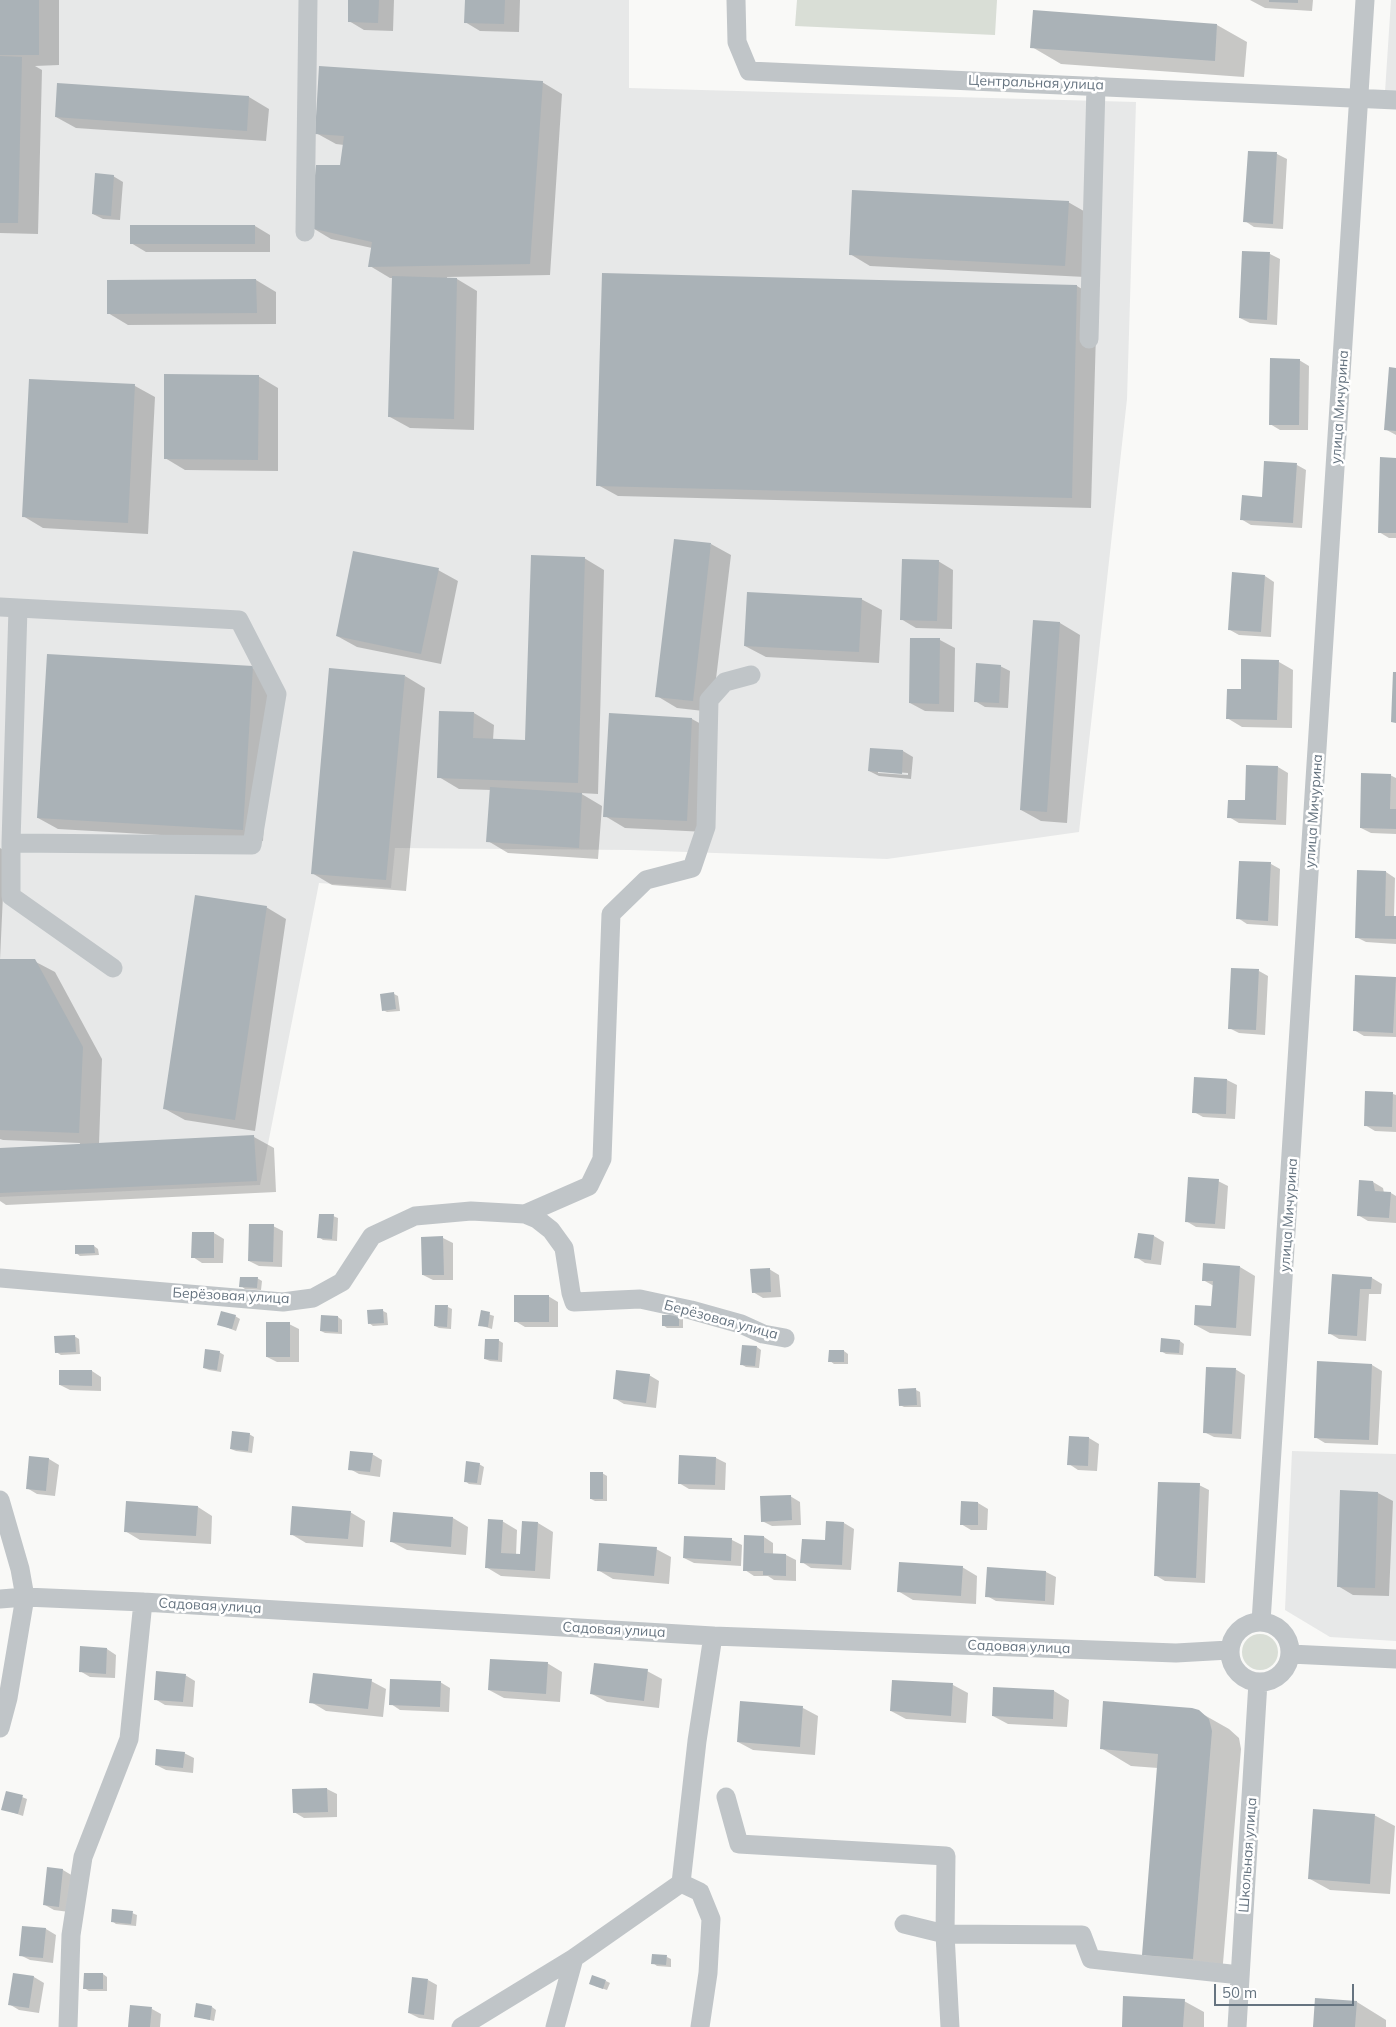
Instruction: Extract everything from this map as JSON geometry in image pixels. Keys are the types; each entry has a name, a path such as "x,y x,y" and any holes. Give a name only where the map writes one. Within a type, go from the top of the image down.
{"street":[{"path":"305,232 308,0"},
{"name":"Центральная улица","path":"736,0 737,42 750,71 1396,100"},
{"name":"улица Мичурина","path":"1261,1622 1365,0"},
{"path":"1089,339 1096,86"},
{"path":"11,843 252,845 276,694 239,620 9,608 11,896 113,968"},
{"path":"524,1214 589,1186 602,1159 611,914 646,880 692,868 706,827 709,700 725,682 751,675"},
{"name":"Берёзовая улица","path":"0,1278 283,1302 312,1298 342,1282 372,1236 415,1216 471,1211 524,1214 551,1230 564,1248 574,1302 640,1299 691,1310 741,1324 763,1334 785,1338"},
{"path":"0,1500 20,1570 25,1597 8,1698 0,1728"},
{"name":"Садовая улица","path":"0,1599 25,1597 143,1602 713,1636 1176,1653 1229,1650"},
{"path":"68,2027 71,1934 83,1857 129,1739 143,1602"},
{"path":"1261,1622 1273,1625 1282,1632 1288,1642 1290,1654 1287,1665 1280,1674 1270,1680 1258,1682 1247,1679 1237,1672 1231,1662 1229,1650 1232,1639 1240,1630 1250,1624 1261,1622"},
{"path":"461,2027 574,1958 681,1882 697,1741 713,1636"},
{"path":"1290,1654 1396,1659"},
{"name":"Школьная улица","path":"1237,2027 1258,1682"},
{"path":"726,1796 739,1844 946,1856 946,1934 950,2027"},
{"path":"681,1882 700,1892 711,1919 706,2026"},
{"path":"904,1924 946,1934 1082,1935 1091,1959 1240,1975"},
{"path":"555,2027 574,1958"}],"shaded area":[{"path":"0,0 629,0 629,88 1136,102 1127,399 1079,832 887,859 630,850 395,848 391,888 319,883 260,1185 0,1197"},
{"path":"797,0 997,0 995,35 795,26"},
{"path":"1391,0 1396,0 1396,92 1385,92"},
{"path":"1292,1451 1396,1454 1396,1641 1330,1637 1285,1610"},
{"path":"1260,1634 1267,1635 1273,1639 1277,1645 1277,1659 1273,1665 1267,1669 1260,1670 1253,1669 1247,1665 1243,1659 1242,1652 1243,1645 1247,1639 1253,1635"}],"building":[{"path":"0,0 39,0 39,55 0,55"},
{"path":"348,0 379,0 378,23 348,22"},
{"path":"465,0 505,0 504,24 464,23"},
{"path":"1269,0 1298,0 1298,3 1269,2"},
{"path":"1033,10 1217,24 1215,61 1030,48"},
{"path":"0,56 22,57 18,223 0,223"},
{"path":"319,66 543,81 530,264 368,267 372,242 310,228 316,165 340,165 344,136 315,134"},
{"path":"57,83 249,96 247,131 55,117"},
{"path":"1248,151 1277,152 1273,224 1243,222"},
{"path":"95,173 114,175 111,216 92,214"},
{"path":"852,190 1069,201 1065,266 849,255"},
{"path":"130,225 255,225 255,244 130,244"},
{"path":"1242,251 1270,252 1267,320 1239,318"},
{"path":"602,273 1077,285 1072,498 596,486"},
{"path":"392,276 457,278 454,419 388,417"},
{"path":"256,279 257,313 107,314 107,280"},
{"path":"1270,358 1300,359 1299,425 1269,425"},
{"path":"1389,367 1396,368 1396,431 1384,430"},
{"path":"164,374 259,375 258,460 164,459"},
{"path":"29,379 135,384 128,523 22,517"},
{"path":"1380,457 1396,458 1396,533 1378,533"},
{"path":"1264,461 1297,463 1293,523 1240,520 1242,495 1262,497"},
{"path":"674,539 711,543 693,701 655,697"},
{"path":"353,551 439,568 421,654 336,636"},
{"path":"531,555 585,557 578,783 437,778 439,711 474,712 473,738 525,740"},
{"path":"902,559 939,560 937,621 900,620"},
{"path":"1232,572 1265,575 1261,632 1228,630"},
{"path":"747,592 862,598 859,652 744,646"},
{"path":"1033,620 1060,622 1047,812 1020,810"},
{"path":"910,638 940,638 939,704 909,703"},
{"path":"47,654 253,666 243,830 37,818"},
{"path":"1241,659 1279,660 1277,720 1226,719 1227,689 1241,689"},
{"path":"976,663 1001,665 999,703 974,702"},
{"path":"329,668 405,675 386,880 311,874"},
{"path":"1393,672 1396,672 1396,723 1391,722"},
{"path":"609,713 692,718 687,821 603,817"},
{"path":"870,748 903,750 902,774 868,771"},
{"path":"1246,765 1278,766 1276,820 1227,818 1228,800 1245,800"},
{"path":"1361,773 1391,774 1390,809 1396,809 1396,829 1360,828"},
{"path":"490,787 582,793 579,848 486,842"},
{"path":"1239,861 1271,862 1268,921 1236,919"},
{"path":"1357,870 1386,871 1385,916 1396,916 1396,939 1355,938"},
{"path":"195,895 267,906 235,1120 163,1109"},
{"path":"0,959 35,959 83,1047 79,1133 0,1130"},
{"path":"1231,968 1259,969 1256,1030 1228,1029"},
{"path":"1355,975 1396,977 1393,1033 1353,1031"},
{"path":"394,992 396,1009 382,1011 380,994"},
{"path":"1194,1077 1227,1079 1226,1114 1192,1113"},
{"path":"1365,1091 1393,1092 1392,1127 1364,1126"},
{"path":"254,1135 257,1181 0,1193 0,1148"},
{"path":"1188,1177 1219,1179 1215,1224 1185,1222"},
{"path":"1359,1180 1373,1181 1375,1191 1391,1192 1389,1218 1357,1216"},
{"path":"319,1214 334,1214 332,1239 317,1238"},
{"path":"249,1224 274,1224 273,1262 248,1261"},
{"path":"192,1232 214,1232 214,1258 191,1258"},
{"path":"1138,1233 1154,1235 1151,1260 1134,1258"},
{"path":"443,1236 444,1275 422,1275 421,1237"},
{"path":"75,1245 94,1245 95,1253 75,1254"},
{"path":"1203,1263 1240,1266 1236,1328 1194,1325 1195,1305 1211,1306 1213,1281 1202,1281"},
{"path":"770,1268 771,1292 752,1293 750,1269"},
{"path":"1332,1274 1372,1277 1371,1289 1360,1289 1357,1336 1328,1334"},
{"path":"240,1277 258,1277 257,1288 239,1287"},
{"path":"514,1295 549,1295 549,1322 514,1322"},
{"path":"435,1305 448,1305 447,1327 434,1326"},
{"path":"383,1309 384,1323 368,1324 367,1310"},
{"path":"481,1310 490,1312 488,1327 478,1326"},
{"path":"221,1311 236,1315 232,1329 217,1325"},
{"path":"321,1315 338,1316 338,1332 320,1331"},
{"path":"662,1315 679,1315 679,1326 662,1326"},
{"path":"266,1322 290,1322 290,1357 266,1357"},
{"path":"75,1335 76,1352 55,1353 54,1336"},
{"path":"1161,1338 1180,1340 1179,1353 1160,1352"},
{"path":"485,1339 499,1339 498,1360 484,1359"},
{"path":"742,1345 757,1346 755,1366 740,1365"},
{"path":"205,1349 220,1351 217,1370 203,1368"},
{"path":"829,1350 844,1350 844,1362 828,1362"},
{"path":"1317,1361 1372,1364 1369,1440 1314,1438"},
{"path":"1206,1367 1236,1368 1232,1434 1203,1433"},
{"path":"59,1370 92,1370 92,1386 59,1385"},
{"path":"616,1370 650,1374 646,1403 613,1399"},
{"path":"916,1388 917,1405 899,1406 898,1389"},
{"path":"232,1431 250,1433 248,1451 230,1449"},
{"path":"1069,1436 1089,1437 1088,1466 1067,1465"},
{"path":"350,1451 373,1453 370,1472 348,1470"},
{"path":"679,1455 716,1457 715,1485 678,1484"},
{"path":"29,1456 49,1458 46,1491 26,1489"},
{"path":"466,1461 480,1463 477,1483 464,1482"},
{"path":"590,1472 603,1472 603,1499 590,1499"},
{"path":"1158,1482 1200,1483 1196,1578 1154,1576"},
{"path":"1340,1490 1378,1492 1375,1588 1337,1587"},
{"path":"791,1495 792,1520 761,1522 760,1496"},
{"path":"126,1501 198,1506 196,1536 124,1532"},
{"path":"961,1501 978,1502 978,1525 960,1525"},
{"path":"292,1506 351,1511 348,1539 290,1535"},
{"path":"393,1512 453,1517 451,1547 390,1542"},
{"path":"488,1519 503,1520 501,1553 520,1554 522,1521 538,1522 535,1571 485,1568"},
{"path":"826,1521 844,1522 842,1565 800,1563 802,1539 825,1540"},
{"path":"744,1535 764,1536 764,1553 786,1554 786,1576 763,1575 763,1571 743,1571"},
{"path":"684,1536 732,1538 731,1561 683,1558"},
{"path":"599,1543 657,1547 654,1576 597,1571"},
{"path":"899,1562 963,1566 961,1596 897,1592"},
{"path":"987,1567 1046,1571 1045,1601 985,1597"},
{"path":"80,1646 107,1648 106,1674 79,1672"},
{"path":"490,1659 548,1662 546,1694 488,1690"},
{"path":"594,1663 648,1669 644,1701 590,1694"},
{"path":"156,1671 186,1674 183,1702 154,1700"},
{"path":"313,1673 372,1679 368,1709 309,1703"},
{"path":"390,1679 441,1681 440,1707 389,1705"},
{"path":"892,1680 953,1683 951,1716 890,1711"},
{"path":"993,1687 1054,1690 1053,1719 992,1716"},
{"path":"740,1701 803,1706 800,1747 737,1742"},
{"path":"1103,1701 1192,1708 1199,1710 1209,1719 1212,1731 1193,1959 1142,1955 1158,1754 1100,1749"},
{"path":"156,1749 185,1752 183,1768 155,1765"},
{"path":"327,1788 328,1812 293,1813 292,1789"},
{"path":"6,1791 23,1795 18,1814 1,1810"},
{"path":"1313,1809 1375,1814 1370,1884 1308,1879"},
{"path":"47,1867 63,1869 59,1907 43,1905"},
{"path":"112,1909 133,1911 131,1924 111,1922"},
{"path":"22,1926 46,1928 43,1958 19,1956"},
{"path":"652,1954 667,1955 666,1965 651,1964"},
{"path":"13,1973 34,1976 29,2008 8,2005"},
{"path":"84,1973 103,1973 103,1989 83,1989"},
{"path":"592,1975 606,1980 603,1989 589,1984"},
{"path":"412,1977 428,1979 424,2015 408,2013"},
{"path":"1123,1996 1185,1999 1183,2027 1122,2027"},
{"path":"1315,1998 1357,2001 1355,2027 1313,2027"},
{"path":"196,2003 212,2006 210,2020 194,2017"},
{"path":"130,2005 152,2007 150,2027 128,2027"}]}
